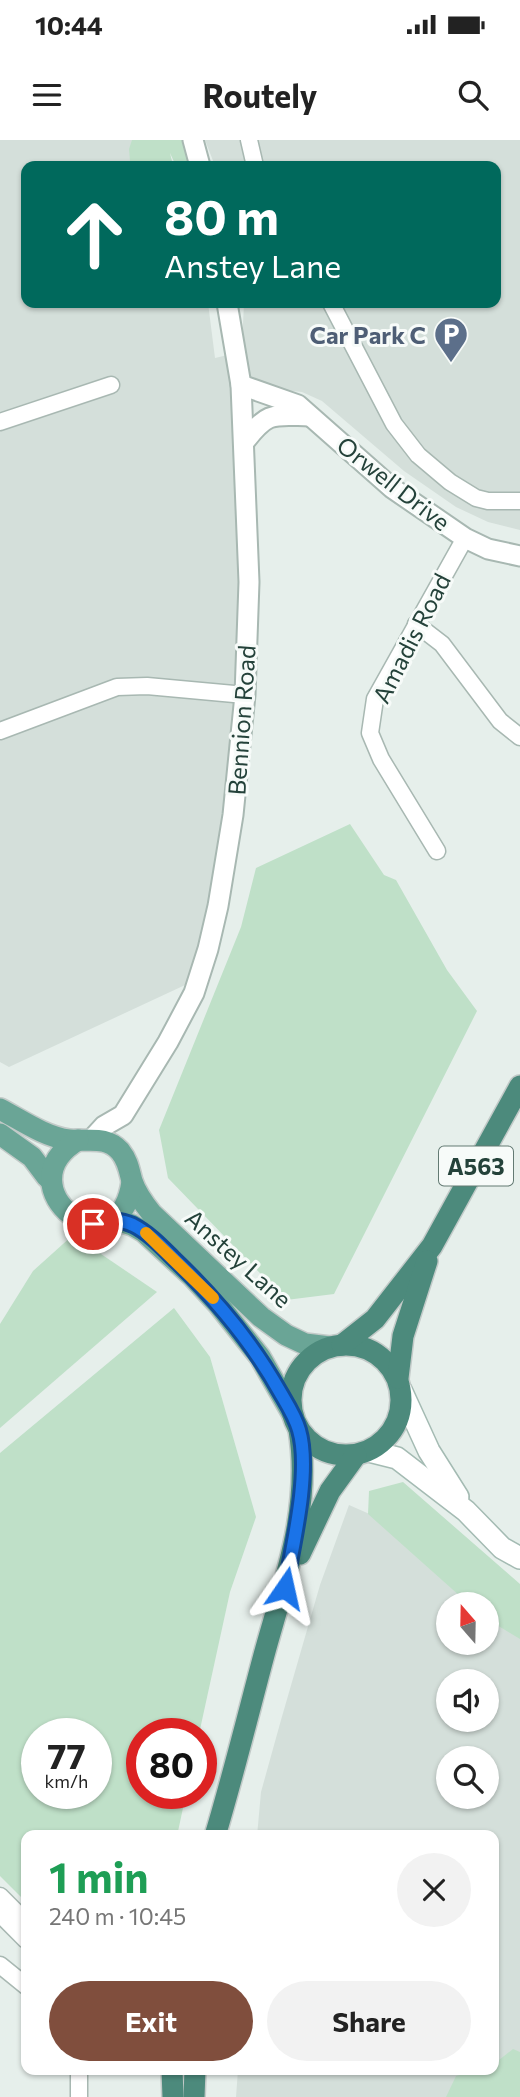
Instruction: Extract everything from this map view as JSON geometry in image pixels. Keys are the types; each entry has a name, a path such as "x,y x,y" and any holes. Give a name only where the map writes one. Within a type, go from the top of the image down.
{"highway":[{"name":"A563","path":"336,1346 375,1319 432,1246 520,1086"},
{"name":"A563","path":"400,1384 403,1336 432,1246"},
{"path":"218,1830 266,1648 285,1588 297,1522 304,1457 296,1422 291,1395 296,1375 312,1357 336,1346 368,1348 384,1359 400,1384 402,1408 394,1429 383,1442 363,1453 345,1456 326,1452 309,1442 296,1422"},
{"path":"285,1588 330,1491 363,1453"},
{"path":"172,2075 173,2097"},
{"path":"194,2097 195,2075"}],"main road":[{"path":"0,1109 44,1132 67,1140 107,1142 120,1150"},
{"path":"0,1134 32,1157 47,1177"},
{"path":"47,1177 52,1161 63,1148 85,1139"},
{"name":"Anstey Lane","path":"120,1150 129,1165 132,1182 152,1214 261,1317 286,1335 305,1344 336,1346"},
{"name":"Anstey Lane","path":"47,1177 50,1197 66,1217 83,1223 102,1222 110,1218 132,1225 144,1232 210,1295 260,1357 296,1422"},
{"path":"110,1218 126,1203 132,1182"},
{"path":"400,1384 429,1451 466,1511"},
{"path":"363,1453 397,1458 466,1511 502,1548 520,1558"}],"street":[{"path":"193,140 199,161"},
{"path":"249,140 254,161"},
{"name":"Bennion Road","path":"120,1150 123,1115 168,1042 194,993 208,948 233,814 245,695 249,582 241,385 228,308"},
{"path":"334,308 394,424 418,455 450,482 476,498 488,501 520,501"},
{"path":"0,422 111,385"},
{"name":"Orwell Drive","path":"241,385 298,405 392,488 465,538 488,549 520,556"},
{"path":"245,441 261,420 281,415 313,416"},
{"name":"Amadis Road","path":"437,851 381,759 370,733 375,699 465,538"},
{"path":"416,625 442,644 500,720 520,737"},
{"path":"0,730 117,687 147,686 245,695"},
{"name":"Bennion Road","path":"85,1139 123,1115"},
{"path":"0,1896 21,1917"},
{"path":"0,1914 21,1935"},
{"path":"0,1965 21,1982"},
{"path":"79,2075 79,2097"}],"shaded area":[{"path":"0,140 164,140 172,161 21,161 21,308 209,308 215,358 236,353 245,695 198,979 9,1067 0,1062"},
{"path":"205,140 520,140 520,530 488,522 456,507 404,471 322,401 302,392 272,389 255,382 250,375 242,345 244,308 501,308 501,161 213,161"},
{"path":"349,1505 390,1523 480,1592 436,1592 436,1656 499,1656 499,1607 520,1623 520,2097 236,2097 238,2075 499,2075 499,1830 258,1830 261,1792 320,1585"}],"green space":[{"path":"132,140 182,140 188,161 174,161 170,153 172,161 130,161 129,149"},
{"path":"350,824 384,875 396,880 447,970 477,1011 334,1294 286,1300 168,1178 159,1130 241,927 256,868"},
{"path":"73,1235 157,1292 0,1428 0,1324 33,1271"},
{"path":"174,1308 210,1357 256,1517 230,1592 202,1718 126,1718 126,1809 183,1809 178,1830 21,1830 21,1897 0,1876 0,1453"},
{"path":"403,1482 520,1584 520,1639 499,1626 499,1592 455,1592 368,1514 369,1491"},
{"path":"513,2049 520,2052 520,2097 446,2097 456,2076 499,2075 499,2060"}],"slow traffic":[{"path":"146,1233 213,1298"}],"place":[{"name":"Car Park C","path":"451,364"}],"route":[{"path":"93,1224 110,1218 132,1225 166,1251 218,1304 260,1357 292,1413 299,1430 304,1457 297,1522 285,1588"}]}
